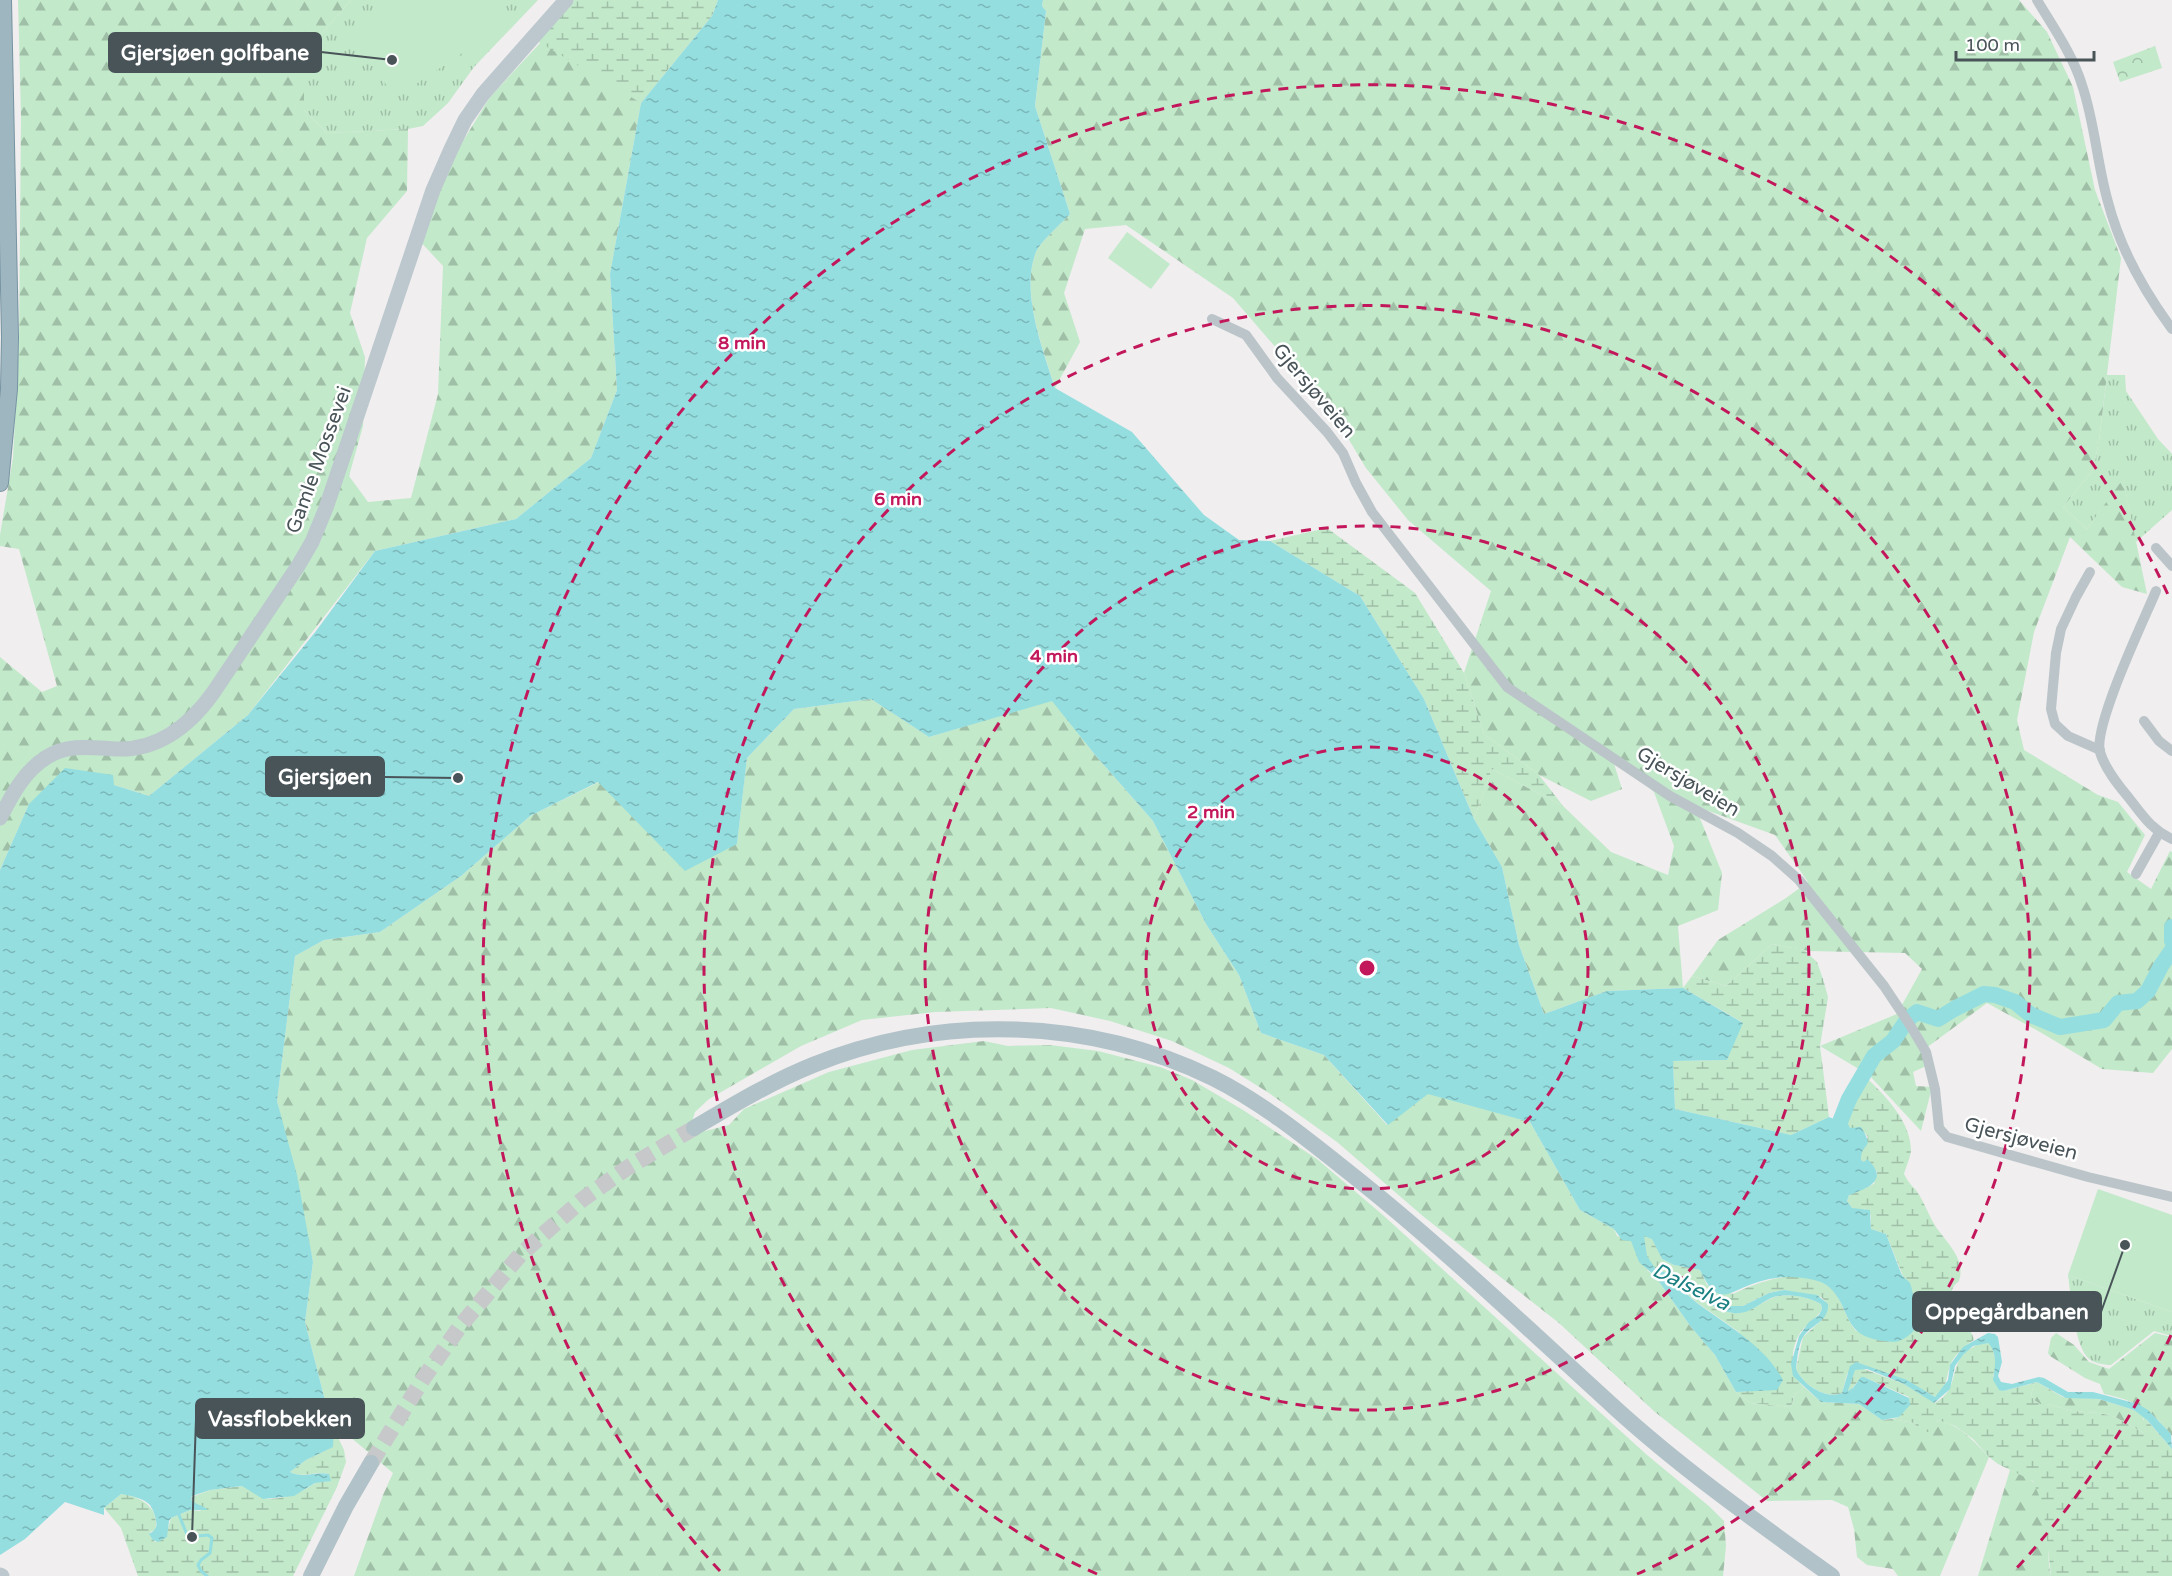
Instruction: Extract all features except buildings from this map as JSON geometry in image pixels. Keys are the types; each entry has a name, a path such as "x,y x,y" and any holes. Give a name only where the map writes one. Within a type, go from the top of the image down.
{"highway":[{"path":"0,483 7,418 10,337 3,0"},
{"path":"0,204 2,337 0,397"}],"main road":[{"name":"Gamle Mossevei","path":"0,818 20,783 33,767 46,757 59,750 75,747 120,749 151,744 171,735 187,723 213,693 312,542 333,488 433,190 465,120 483,94 566,0"},
{"path":"694,1128 759,1090 812,1065 859,1049 929,1033 1005,1029 1055,1032 1128,1047 1186,1067 1212,1078 1257,1104 1332,1159 1484,1286 1643,1433 1710,1486 1832,1576"},
{"path":"311,1576 370,1463"}],"street":[{"path":"2037,0 2082,83 2108,205 2126,251 2136,273 2172,329"},
{"name":"Gjersjøveien","path":"1212,319 1246,335 1277,378 1327,432 1343,453 1372,512 1507,687 1670,796 1738,833 1772,856 1799,880 1884,986 1926,1052 1935,1089 1939,1128 1947,1137 2088,1177 2172,1197"},
{"path":"2156,548 2172,566"},
{"path":"2090,572 2061,629 2056,653 2051,709 2055,724 2068,736 2100,750"},
{"path":"2156,591 2110,702 2102,728 2100,750 2113,778 2153,829 2172,839"},
{"path":"2144,721 2159,741 2172,751"},
{"path":"2136,874 2159,833"}],"green space":[{"path":"18,0 351,0 304,54 304,110 327,133 408,129 407,191 367,238 350,313 365,357 363,426 349,476 368,502 411,498 438,394 443,266 417,238 433,190 490,97 542,41 619,67 641,103 610,274 617,390 591,458 516,519 375,551 248,715 149,796 114,785 29,804 0,870 0,657 42,692 57,686 19,549 0,546 13,458 19,345 21,117"},
{"path":"351,0 538,0 474,67 448,103 423,126 408,129 327,133 304,110 304,54"},
{"path":"393,0 495,0 509,22 395,98 349,29"},
{"path":"566,0 718,0 712,16 641,103 532,38"},
{"path":"1043,0 2019,0 2047,32 2073,87 2095,190 2121,258 2099,441 2093,470 2063,507 2087,529 2123,479 2147,594 2122,587 2070,537 2034,632 2017,720 2024,750 2098,795 2118,802 2145,835 2127,872 2151,889 2170,851 2172,852 2172,1049 2153,1073 2102,1069 1987,1003 1922,1051 1926,1066 1913,1072 1916,1086 1932,1087 1921,1131 1869,1075 1820,1046 1897,1014 1922,969 1905,953 1808,951 1772,944 1726,986 1692,976 1718,940 1808,882 1775,835 1695,806 1722,873 1718,910 1678,926 1683,988 1607,991 1544,1014 1519,945 1502,867 1474,819 1492,769 1563,806 1611,852 1668,875 1674,846 1654,792 1610,751 1622,789 1591,801 1539,775 1484,734 1464,673 1491,591 1408,520 1366,468 1334,415 1233,298 1126,225 1085,229 1064,293 1080,342 1055,388 1039,338 1031,284 1036,252 1070,214 1035,106 1046,11 1042,6"},
{"path":"2155,46 2162,68 2120,82 2113,62"},
{"path":"1127,232 1170,264 1151,289 1108,258"},
{"path":"2107,375 2125,375 2126,391 2158,439 2172,454 2172,510 2136,542 2123,480 2087,529 2063,507 2093,470"},
{"path":"1327,528 1415,593 1464,673 1484,734 1539,775 1563,806 1492,769 1474,819 1424,699 1360,596 1270,541"},
{"path":"871,699 929,737 1052,700 1096,756 1153,821 1206,924 1239,975 1261,1033 1324,1055 1387,1125 1428,1093 1530,1122 1580,1210 1614,1229 1617,1236 1631,1240 1648,1271 1655,1276 1691,1327 1715,1355 1736,1392 1751,1403 1791,1407 1794,1396 1804,1387 1821,1402 1859,1404 1882,1420 1892,1419 1914,1423 1918,1427 1935,1423 1938,1420 1954,1426 1966,1435 1989,1457 1940,1576 1898,1576 1893,1569 1867,1565 1857,1557 1854,1529 1848,1507 1832,1500 1767,1501 1655,1412 1559,1323 1424,1217 1337,1142 1269,1093 1229,1068 1172,1041 1110,1021 1051,1008 935,1012 862,1020 801,1046 709,1099 695,1112 691,1125 697,1133 729,1125 744,1109 829,1072 912,1050 984,1041 1008,1046 1050,1045 1098,1051 1160,1067 1192,1080 1243,1110 1317,1159 1384,1216 1647,1455 1710,1507 1724,1521 1726,1546 1723,1576 354,1576 393,1473 330,1420 305,1322 313,1262 277,1101 295,956 324,940 380,932 461,876 530,816 599,782 737,843 747,758 794,709"},
{"path":"1772,944 1804,950 1817,962 1828,997 1820,1046 1829,1117 1791,1135 1675,1109 1673,1061 1727,1060 1742,1022 1683,988 1692,976 1726,986"},
{"path":"1866,1077 1889,1101 1907,1129 1911,1151 1904,1174 1958,1258 1960,1266 1959,1281 1953,1287 1953,1302 1974,1340 1956,1355 1945,1384 1935,1397 1906,1380 1858,1363 1847,1374 1842,1393 1836,1395 1822,1393 1809,1385 1796,1369 1803,1337 1822,1320 1825,1301 1821,1297 1784,1290 1769,1293 1743,1306 1725,1306 1686,1282 1655,1268 1646,1256 1643,1235 1652,1238 1662,1259 1674,1265 1700,1270 1707,1285 1733,1294 1772,1279 1801,1276 1814,1279 1826,1284 1836,1294 1856,1331 1916,1322 1910,1284 1903,1276 1886,1234 1871,1229 1871,1215 1865,1209 1853,1208 1847,1201 1849,1195 1874,1184 1877,1172 1869,1161 1861,1160 1860,1156 1868,1137 1866,1134 1850,1128 1845,1121 1842,1127 1838,1127 1841,1117"},
{"path":"2098,1189 2172,1215 2172,1312 2068,1275"},
{"path":"2068,1275 2172,1312 2172,1336 2154,1331 2111,1365 2090,1360 2083,1351 2076,1331"},
{"path":"1687,1291 1715,1307 1733,1313 1749,1310 1772,1298 1784,1295 1803,1297 1821,1304 1820,1313 1800,1333 1794,1346 1794,1368 1799,1382 1804,1387 1794,1396 1791,1407 1751,1403 1736,1392 1760,1390 1739,1332 1692,1299 1686,1293"},
{"path":"2056,1333 2074,1345 2089,1362 2109,1369 2155,1333 2172,1337 2172,1436 2157,1419 2135,1403 2104,1394 2100,1384 2085,1378 2050,1356 2048,1353 2051,1338"},
{"path":"1985,1342 1990,1344 1994,1352 1993,1376 2003,1391 2034,1383 2031,1395 2040,1404 2115,1417 2144,1433 2147,1431 2143,1423 2144,1417 2172,1449 2172,1576 2051,1576 2043,1505 2033,1481 1998,1464 1973,1439 1955,1426 1938,1420 1932,1432 1922,1432 1914,1423 1892,1419 1899,1417 1909,1397 1864,1377 1848,1391 1854,1370 1861,1368 1904,1384 1935,1403 1950,1388 1963,1355 1971,1348"},
{"path":"2037,1382 2063,1397 2099,1399 2134,1410 2144,1417 2148,1431 2144,1433 2115,1417 2100,1413 2073,1411 2040,1404 2031,1395 2034,1383"},
{"path":"334,1429 344,1450 346,1462 337,1487 293,1576 138,1576 121,1528 104,1508 121,1494 142,1500 152,1509 156,1522 155,1530 150,1532 155,1542 165,1538 171,1518 190,1510 201,1511 191,1499 210,1490 242,1486 260,1497 272,1499 291,1495 317,1483 326,1482 329,1474 300,1475 290,1472 306,1460 332,1447"},
{"path":"2010,1470 2031,1480 2043,1500 2051,1576 1978,1576"}],"water":[{"name":"Dalselva","path":"718,0 1043,0 1042,6 1046,11 1035,106 1070,214 1036,252 1031,284 1039,339 1055,388 1132,432 1204,515 1239,540 1270,541 1360,596 1424,699 1474,819 1502,867 1519,945 1544,1014 1607,991 1683,988 1743,1023 1727,1060 1673,1061 1675,1109 1791,1135 1829,1117 1839,1121 1838,1127 1842,1127 1846,1120 1850,1128 1861,1127 1868,1143 1863,1150 1861,1160 1864,1162 1867,1159 1874,1166 1877,1172 1876,1178 1869,1186 1849,1195 1847,1201 1852,1208 1870,1210 1871,1229 1886,1234 1901,1273 1910,1283 1916,1324 1913,1331 1902,1340 1892,1342 1870,1338 1854,1327 1829,1287 1810,1279 1775,1278 1731,1293 1719,1294 1713,1290 1700,1270 1674,1265 1662,1259 1652,1239 1644,1236 1647,1256 1655,1268 1686,1282 1725,1306 1743,1306 1769,1293 1784,1290 1817,1295 1828,1304 1827,1310 1822,1320 1802,1339 1796,1369 1809,1385 1822,1393 1836,1395 1842,1393 1850,1366 1856,1362 1907,1380 1935,1397 1948,1380 1950,1365 1963,1347 1988,1333 1995,1334 1998,1337 2002,1362 1998,1376 2001,1382 2012,1384 2039,1377 2068,1392 2093,1392 2138,1404 2148,1410 2171,1434 2172,1449 2147,1420 2134,1410 2099,1399 2066,1398 2037,1382 2003,1391 1999,1390 1993,1380 1995,1356 1988,1343 1973,1346 1963,1355 1955,1366 1950,1389 1934,1403 1904,1384 1867,1369 1855,1370 1848,1391 1861,1377 1864,1377 1909,1398 1910,1405 1899,1417 1882,1420 1859,1404 1821,1402 1793,1376 1791,1364 1799,1336 1809,1322 1819,1315 1822,1309 1821,1304 1803,1297 1783,1295 1771,1298 1749,1311 1733,1313 1715,1307 1687,1291 1686,1293 1692,1299 1754,1345 1775,1367 1783,1380 1777,1390 1736,1392 1715,1355 1691,1327 1655,1276 1639,1262 1631,1241 1622,1240 1614,1229 1580,1210 1530,1122 1428,1094 1388,1125 1324,1055 1261,1033 1239,975 1206,924 1153,821 1052,701 929,737 871,699 794,709 747,758 737,844 685,871 598,782 530,816 461,876 380,932 324,940 295,956 277,1101 297,1175 313,1262 305,1322 334,1429 333,1447 306,1460 290,1472 300,1475 329,1474 331,1481 315,1483 294,1496 263,1499 242,1486 210,1490 192,1496 193,1502 207,1510 190,1510 171,1518 167,1537 158,1542 153,1540 149,1534 156,1527 155,1515 151,1506 143,1500 121,1494 104,1508 104,1515 65,1502 25,1539 0,1555 0,870 29,804 65,768 113,775 114,785 149,796 248,715 316,631 375,551 516,519 591,458 617,390 610,274 641,103 712,16"}],"waterway":[{"path":"2172,927 2172,941"},
{"path":"1838,1127 1849,1099 1874,1056 1893,1041 1907,1020 1917,1012 1938,1019 1984,994 2015,1002 2031,1015 2060,1027 2104,1020 2118,1003 2137,1001 2148,991 2172,950"},
{"path":"179,1515 188,1537 208,1535 212,1538 210,1553 198,1565 207,1576"}],"tunnel":[{"path":"371,1463 423,1379 461,1325 520,1255 583,1199 627,1168 694,1128"}],"place":[{"name":"Gjersjøen golfbane","path":"392,60"},
{"name":"Gjersjøen","path":"458,778"},
{"name":"Oppegårdbanen","path":"2125,1245"},
{"name":"Vassflobekken","path":"192,1537"}]}
